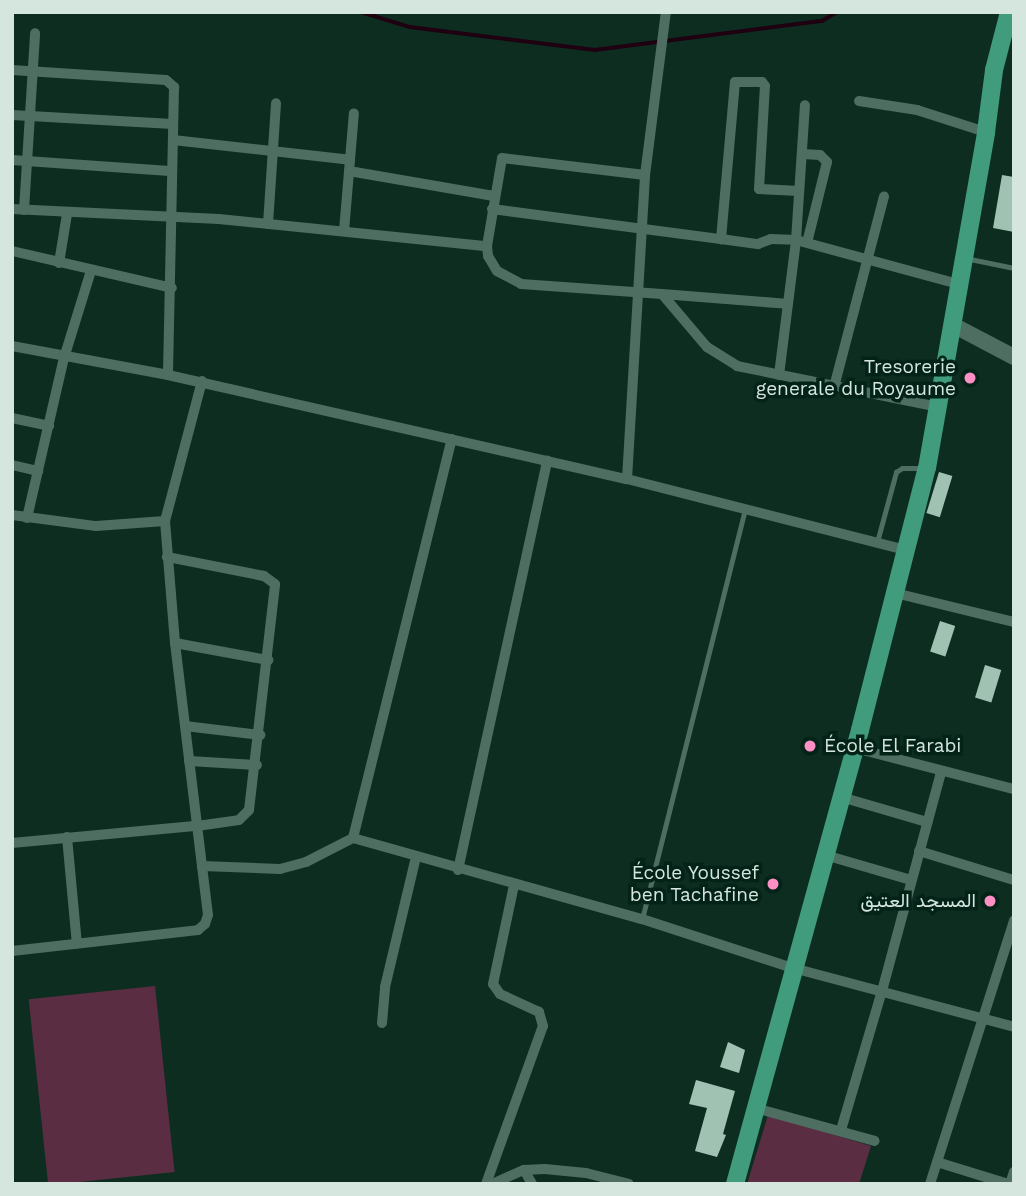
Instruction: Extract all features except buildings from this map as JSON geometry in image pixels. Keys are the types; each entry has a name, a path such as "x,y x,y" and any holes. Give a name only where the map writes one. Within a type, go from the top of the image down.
{"main road":[{"path":"736,1184 855,748 926,467 939,407 994,70 1009,12"}],"street":[{"path":"626,479 645,175 666,12"},
{"path":"35,33 25,161 18,210 268,224 487,246"},
{"path":"12,70 166,80 174,90 170,171 172,288 168,375"},
{"path":"721,239 735,82 762,82 765,86 760,189 799,191"},
{"path":"859,101 925,112 986,132"},
{"path":"268,224 276,103"},
{"path":"801,242 799,191 805,105"},
{"path":"344,231 354,113"},
{"path":"12,115 173,124"},
{"path":"173,140 273,150 494,196"},
{"path":"779,375 788,304 801,242 827,162 820,155 802,154"},
{"path":"645,175 503,158 499,162 487,246 492,265 514,282 788,304"},
{"path":"12,160 170,171"},
{"path":"834,387 884,196"},
{"path":"492,209 758,244 771,239 801,242 869,258 958,284"},
{"path":"59,263 67,214"},
{"path":"12,251 172,288"},
{"path":"27,518 64,358 91,271"},
{"path":"662,293 707,347 737,366 939,407"},
{"path":"953,325 1014,358"},
{"path":"12,346 64,358 202,382 452,439 626,479 906,550"},
{"path":"12,951 202,928 208,915 175,643 165,521 202,382"},
{"path":"12,418 48,426"},
{"path":"353,838 452,439"},
{"path":"458,870 547,461"},
{"path":"12,465 38,471"},
{"path":"12,515 96,526 165,521"},
{"path":"12,844 197,826 245,816 251,803 257,765 276,588 272,580 264,576 167,557"},
{"path":"895,593 1014,622"},
{"path":"175,643 268,660"},
{"path":"185,726 260,735"},
{"path":"855,748 1014,789"},
{"path":"189,761 257,765"},
{"path":"841,1130 941,772"},
{"path":"841,797 927,822"},
{"path":"67,837 77,944"},
{"path":"202,866 280,869 306,862 353,838 458,870 642,919 793,968 1014,1027"},
{"path":"919,851 1014,880"},
{"path":"825,855 911,880"},
{"path":"382,1023 385,987 416,857"},
{"path":"486,1184 543,1026 539,1012 500,994 493,984 514,885"},
{"path":"930,1184 1014,920"},
{"path":"755,1108 876,1141"},
{"path":"937,1162 1009,1184 1014,1172"},
{"path":"492,1184 524,1170 578,1171 629,1184"},
{"path":"524,1170 532,1184"}],"lane":[{"path":"962,258 1014,268"},
{"path":"877,542 896,472 902,468 926,467"},
{"path":"642,919 745,509"}],"shaded area":[{"path":"155,986 175,1172 48,1184 29,999"},
{"path":"768,1115 871,1146 859,1184 747,1184"}],"waterway":[{"path":"361,12 410,27 595,50 822,21 837,12"}],"place":[{"name":"Tresorerie generale du Royaume","path":"970,378"},
{"name":"École El Farabi","path":"810,746"},
{"name":"École Youssef ben Tachafine","path":"773,884"},
{"name":"المسجد العتيق","path":"990,901"}]}
